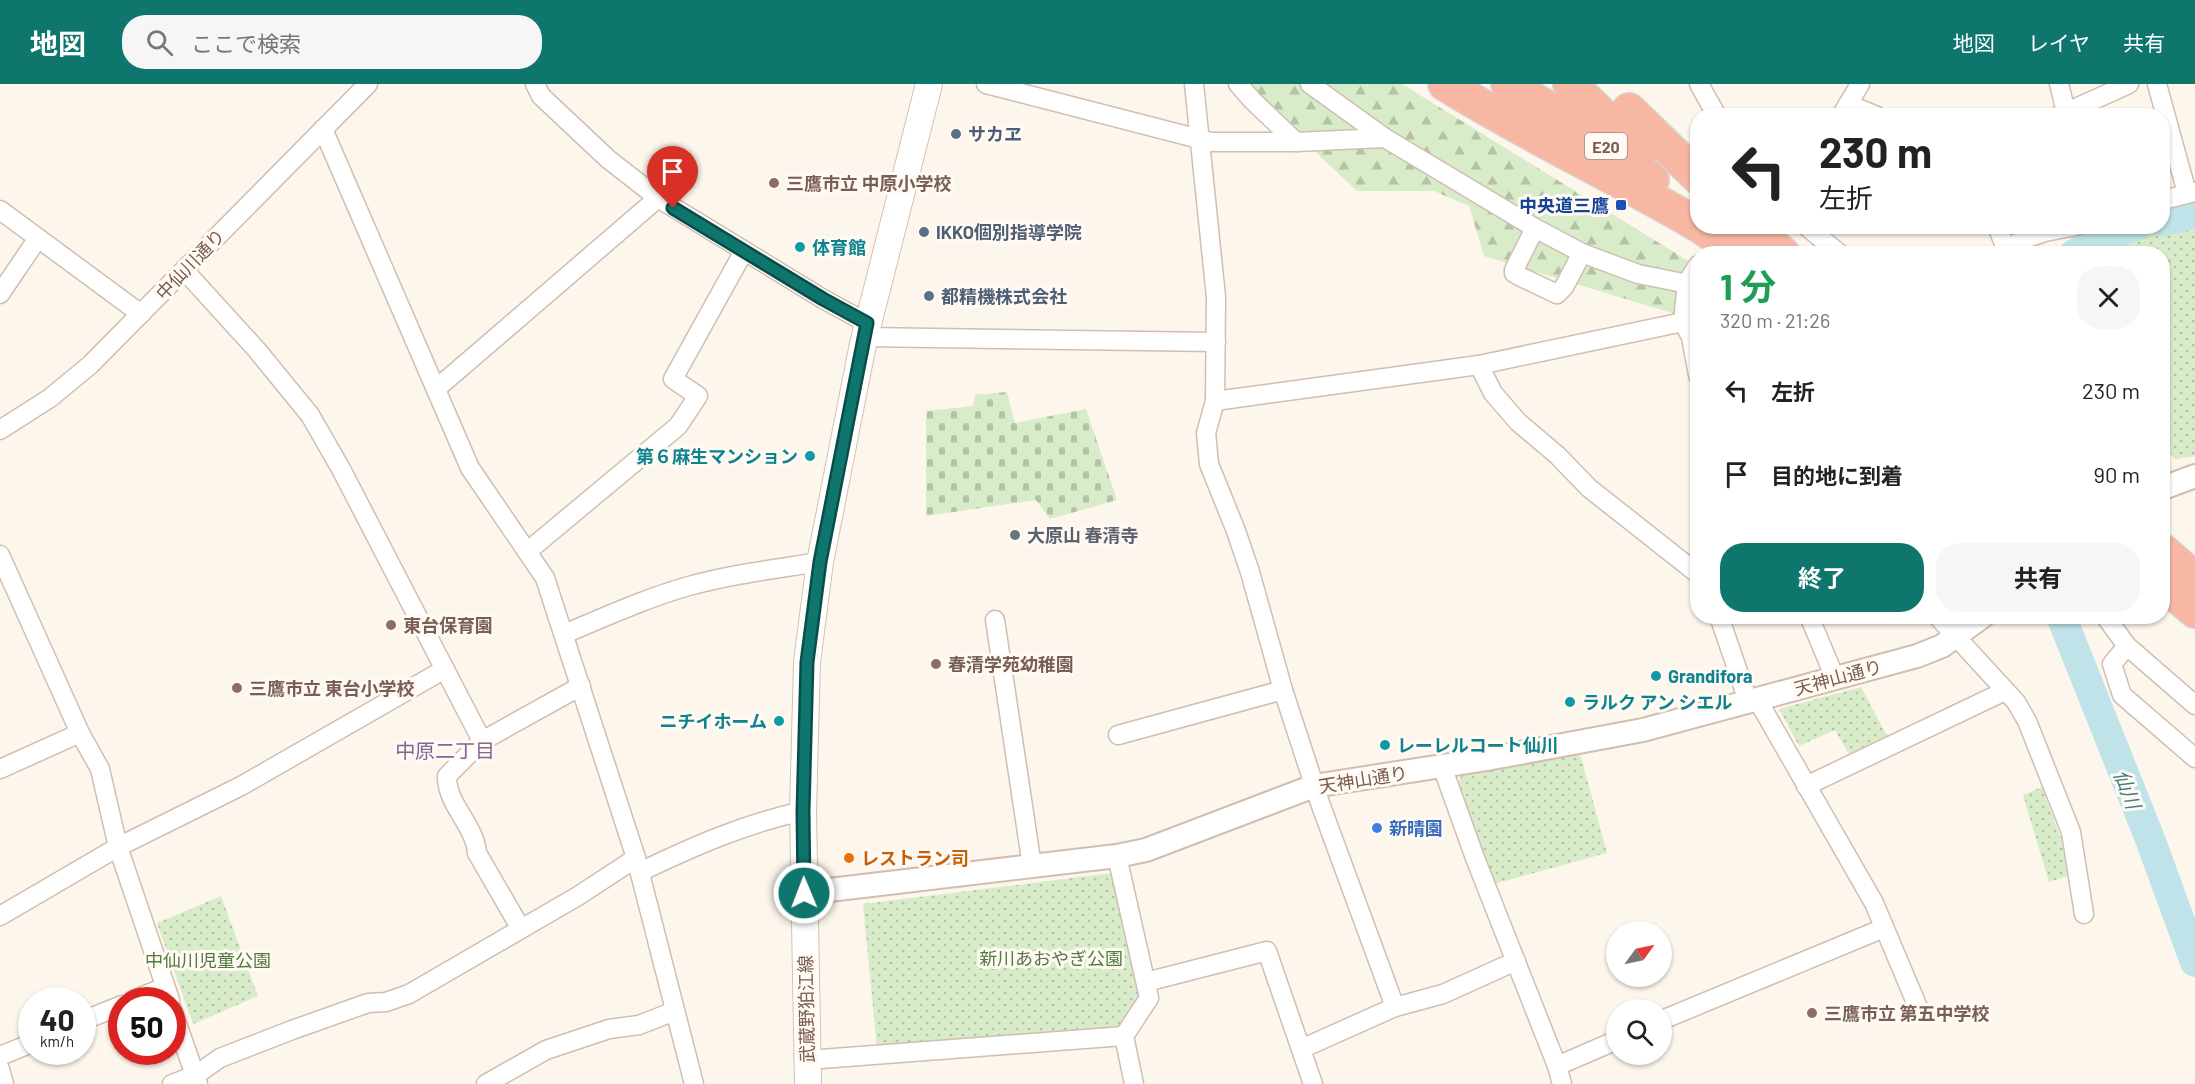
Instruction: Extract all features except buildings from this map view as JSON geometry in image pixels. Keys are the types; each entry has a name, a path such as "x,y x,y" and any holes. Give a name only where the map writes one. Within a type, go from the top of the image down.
{"highway":[{"path":"1445,84 1534,137 1619,180 1690,221"},
{"name":"E20","path":"1508,84 1617,154 1690,211"},
{"path":"1570,84 1690,202"},
{"name":"E20","path":"1602,84 1690,169"},
{"path":"1712,234 1730,246"},
{"path":"1719,234 1734,246"},
{"path":"1723,234 1735,246"},
{"path":"1760,234 1774,246"},
{"path":"2170,557 2195,579"},
{"path":"2170,590 2195,611"}],"main road":[{"name":"武蔵野狛江線","path":"808,1072 803,811 807,662 820,562 866,330 929,84"}],"street":[{"name":"中仙川通り","path":"0,430 68,384 90,365 368,84"},
{"path":"535,84 541,96 608,159 658,198 823,299 866,330 1216,342"},
{"path":"986,84 1211,142 1296,142 1385,138"},
{"path":"1194,84 1216,297 1215,401 1206,433 1209,464 1243,552 1314,786 1395,1007"},
{"path":"1238,84 1296,142"},
{"path":"1310,84 1385,138 1535,228 1582,253 1638,274 1690,285"},
{"path":"1846,108 1860,84"},
{"path":"2059,84 2063,108"},
{"path":"2077,108 2130,84"},
{"path":"2157,84 2164,108"},
{"path":"1703,87 1713,108"},
{"path":"2170,126 2191,193 2170,198"},
{"path":"323,129 470,468 545,578 638,865 694,1084"},
{"path":"436,389 658,198"},
{"path":"0,210 141,314"},
{"path":"1535,228 1514,273 1551,293 1560,293 1582,253"},
{"path":"1816,234 1830,246"},
{"path":"2011,246 2024,238 2038,234"},
{"path":"0,294 38,238"},
{"path":"528,550 678,426 698,396 673,380 744,251"},
{"path":"184,270 256,349 310,415 346,479 482,741"},
{"path":"1215,401 1690,333"},
{"path":"1479,365 1493,393 1518,422 1589,488 1690,568"},
{"path":"2170,485 2195,476"},
{"path":"0,555 80,733 100,769 118,847 165,987"},
{"path":"564,634 640,602 688,586 735,575 820,562"},
{"path":"995,620 1032,866"},
{"path":"1722,624 1753,700 1863,884 1920,1012"},
{"path":"1812,624 1835,678"},
{"path":"1944,624 2016,702 2027,722 2071,832 2084,914"},
{"name":"天神山通り","path":"804,893 1116,856 1161,845 1314,786 1442,766 1643,729 1917,656 1942,646 1973,624"},
{"path":"2111,624 2127,646 2195,705"},
{"path":"2127,646 2112,664 2122,694 2195,758"},
{"path":"0,916 118,847 241,786 445,669"},
{"path":"521,929 477,853 476,840 447,786 447,776 482,741 581,686"},
{"path":"1118,735 1283,690"},
{"path":"1806,786 2005,691"},
{"path":"0,769 80,733"},
{"path":"1442,766 1562,1084"},
{"path":"171,1084 197,1080 220,1058 292,1030 368,1003 386,1002 409,994 578,896 638,865 724,833 803,811"},
{"path":"1116,856 1149,998 1124,1036 1134,1084"},
{"path":"1672,1016 1884,928"},
{"path":"1146,982 1267,951 1313,1084"},
{"path":"1301,1049 1395,1007 1443,994 1516,961"},
{"path":"486,1084 546,1050 609,1029 639,1025 675,1011"},
{"path":"808,1072 1124,1036"},
{"path":"1557,1066 1606,1045"},
{"path":"0,1056 18,1049"},
{"path":"186,1049 197,1080"},
{"path":"0,1069 4,1084"}],"green space":[{"path":"1251,84 1402,84 1690,262 1690,319 1484,256 1469,206 1434,191 1357,191 1271,110"},
{"path":"2195,224 2195,456 2176,459 2170,454 2170,246 2102,246 2106,243 2148,234 2170,234 2170,229"},
{"path":"1007,392 1015,423 1086,409 1117,500 1050,519 1036,500 926,516 926,411 973,406 975,395"},
{"path":"1861,687 1887,736 1849,754 1835,730 1799,746 1779,709"},
{"path":"1575,753 1581,757 1607,853 1494,884 1458,783 1463,772"},
{"path":"2042,787 2061,838 2068,876 2049,882 2023,795"},
{"name":"新川あおやぎ公園","path":"1112,873 1141,1000 1120,1029 877,1049 863,904"},
{"name":"中仙川児童公園","path":"221,896 258,996 193,1024 186,1004 186,987 180,987 157,923"}],"waterway":[{"name":"仙川","path":"2170,219 2195,214"},
{"name":"仙川","path":"2088,246 2110,234"},
{"name":"仙川","path":"2064,624 2150,839 2195,962"}],"place":[{"name":"サカヱ","path":"956,134"},
{"name":"三鷹市立 中原小学校","path":"774,183"},
{"name":"中央道三鷹","path":"1621,205"},
{"name":"IKKO個別指導学院","path":"924,232"},
{"name":"体育館","path":"800,247"},
{"name":"都精機株式会社","path":"929,296"},
{"name":"第６麻生マンション","path":"810,456"},
{"name":"大原山 春清寺","path":"1015,535"},
{"name":"東台保育園","path":"391,625"},
{"name":"春清学苑幼稚園","path":"936,664"},
{"name":"Grandifora","path":"1656,676"},
{"name":"三鷹市立 東台小学校","path":"237,688"},
{"name":"ラルク アン シエル","path":"1570,702"},
{"name":"ニチイホーム","path":"779,721"},
{"name":"レーレルコート仙川","path":"1385,745"},
{"name":"新晴園","path":"1377,828"},
{"name":"レストラン司","path":"849,858"},
{"name":"三鷹市立 第五中学校","path":"1812,1013"}],"district":[{"name":"中原二丁目","path":"445,750"}],"route":[{"path":"673,208 867,323 820,562 807,662 804,730 804,893"}]}
